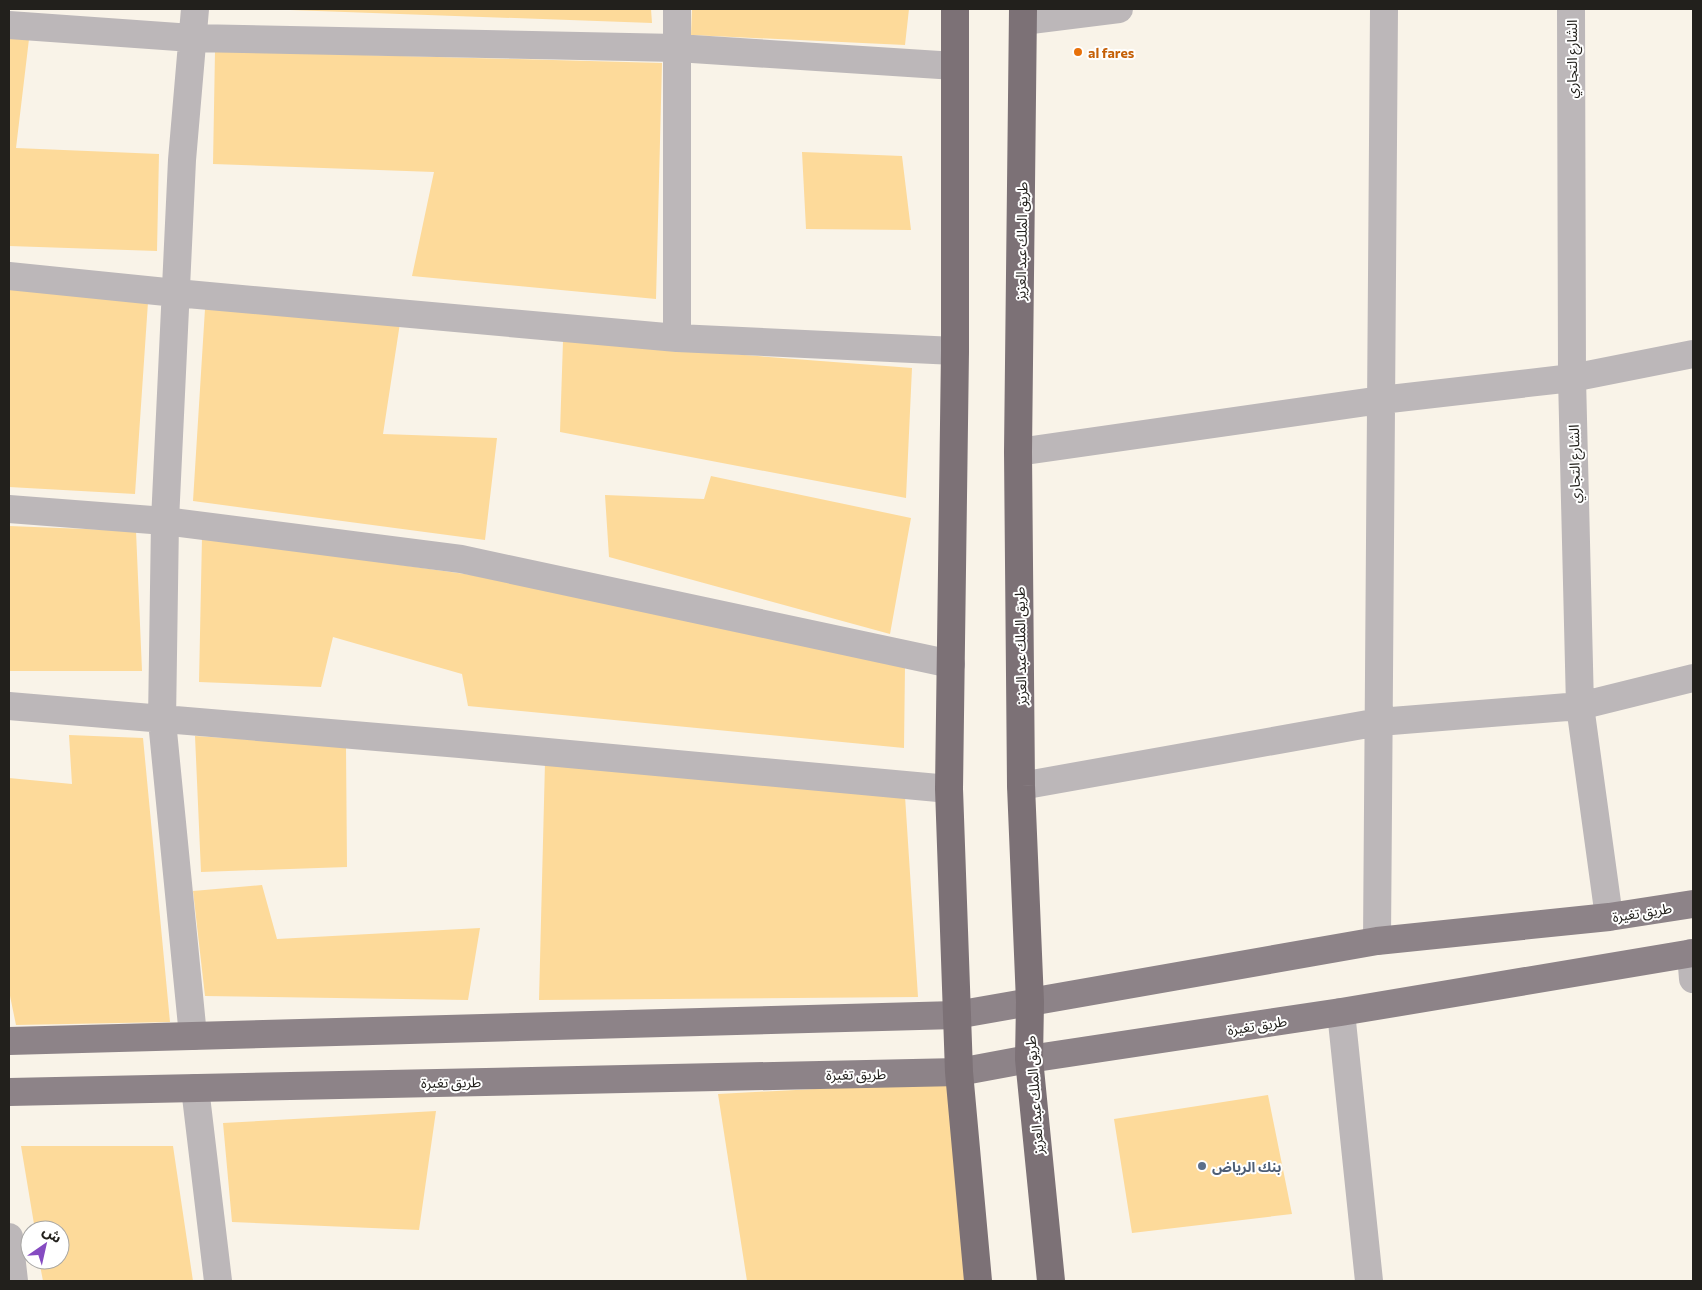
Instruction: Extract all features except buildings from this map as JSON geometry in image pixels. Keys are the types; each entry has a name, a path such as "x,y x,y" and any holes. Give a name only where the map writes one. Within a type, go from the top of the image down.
{"highway":[{"path":"955,9 955,351 949,789 959,1072 978,1281"},
{"name":"طريق الملك عبد العزيز","path":"1023,15 1018,452 1021,786 1030,1002 1029,1059 1051,1281"}],"main road":[{"name":"طريق تغيرة","path":"9,1041 956,1015 1378,941 1609,917 1693,904"},
{"name":"طريق تغيرة","path":"9,1092 959,1072 1029,1059 1692,961"}],"street":[{"path":"193,1036 162,720 165,521 182,160 195,9"},
{"path":"676,9 677,338"},
{"path":"1023,15 1120,9"},
{"path":"1378,941 1384,9"},
{"name":"الشارع التجاري","path":"1571,9 1572,378 1580,706 1609,917"},
{"path":"9,25 192,38 677,48 955,66"},
{"path":"9,276 677,338 955,351"},
{"path":"1018,452 1382,400 1572,378 1693,354"},
{"path":"9,509 165,521 461,558 950,664"},
{"path":"1021,786 1379,722 1580,706 1693,678"},
{"path":"9,706 460,744 949,789"},
{"path":"1341,1012 1369,1281"},
{"path":"195,1088 218,1281"},
{"path":"9,1237 14,1281"}],"place":[{"name":"al fares","path":"1078,52"},
{"name":"بنك الرياض","path":"1202,1166"}]}
